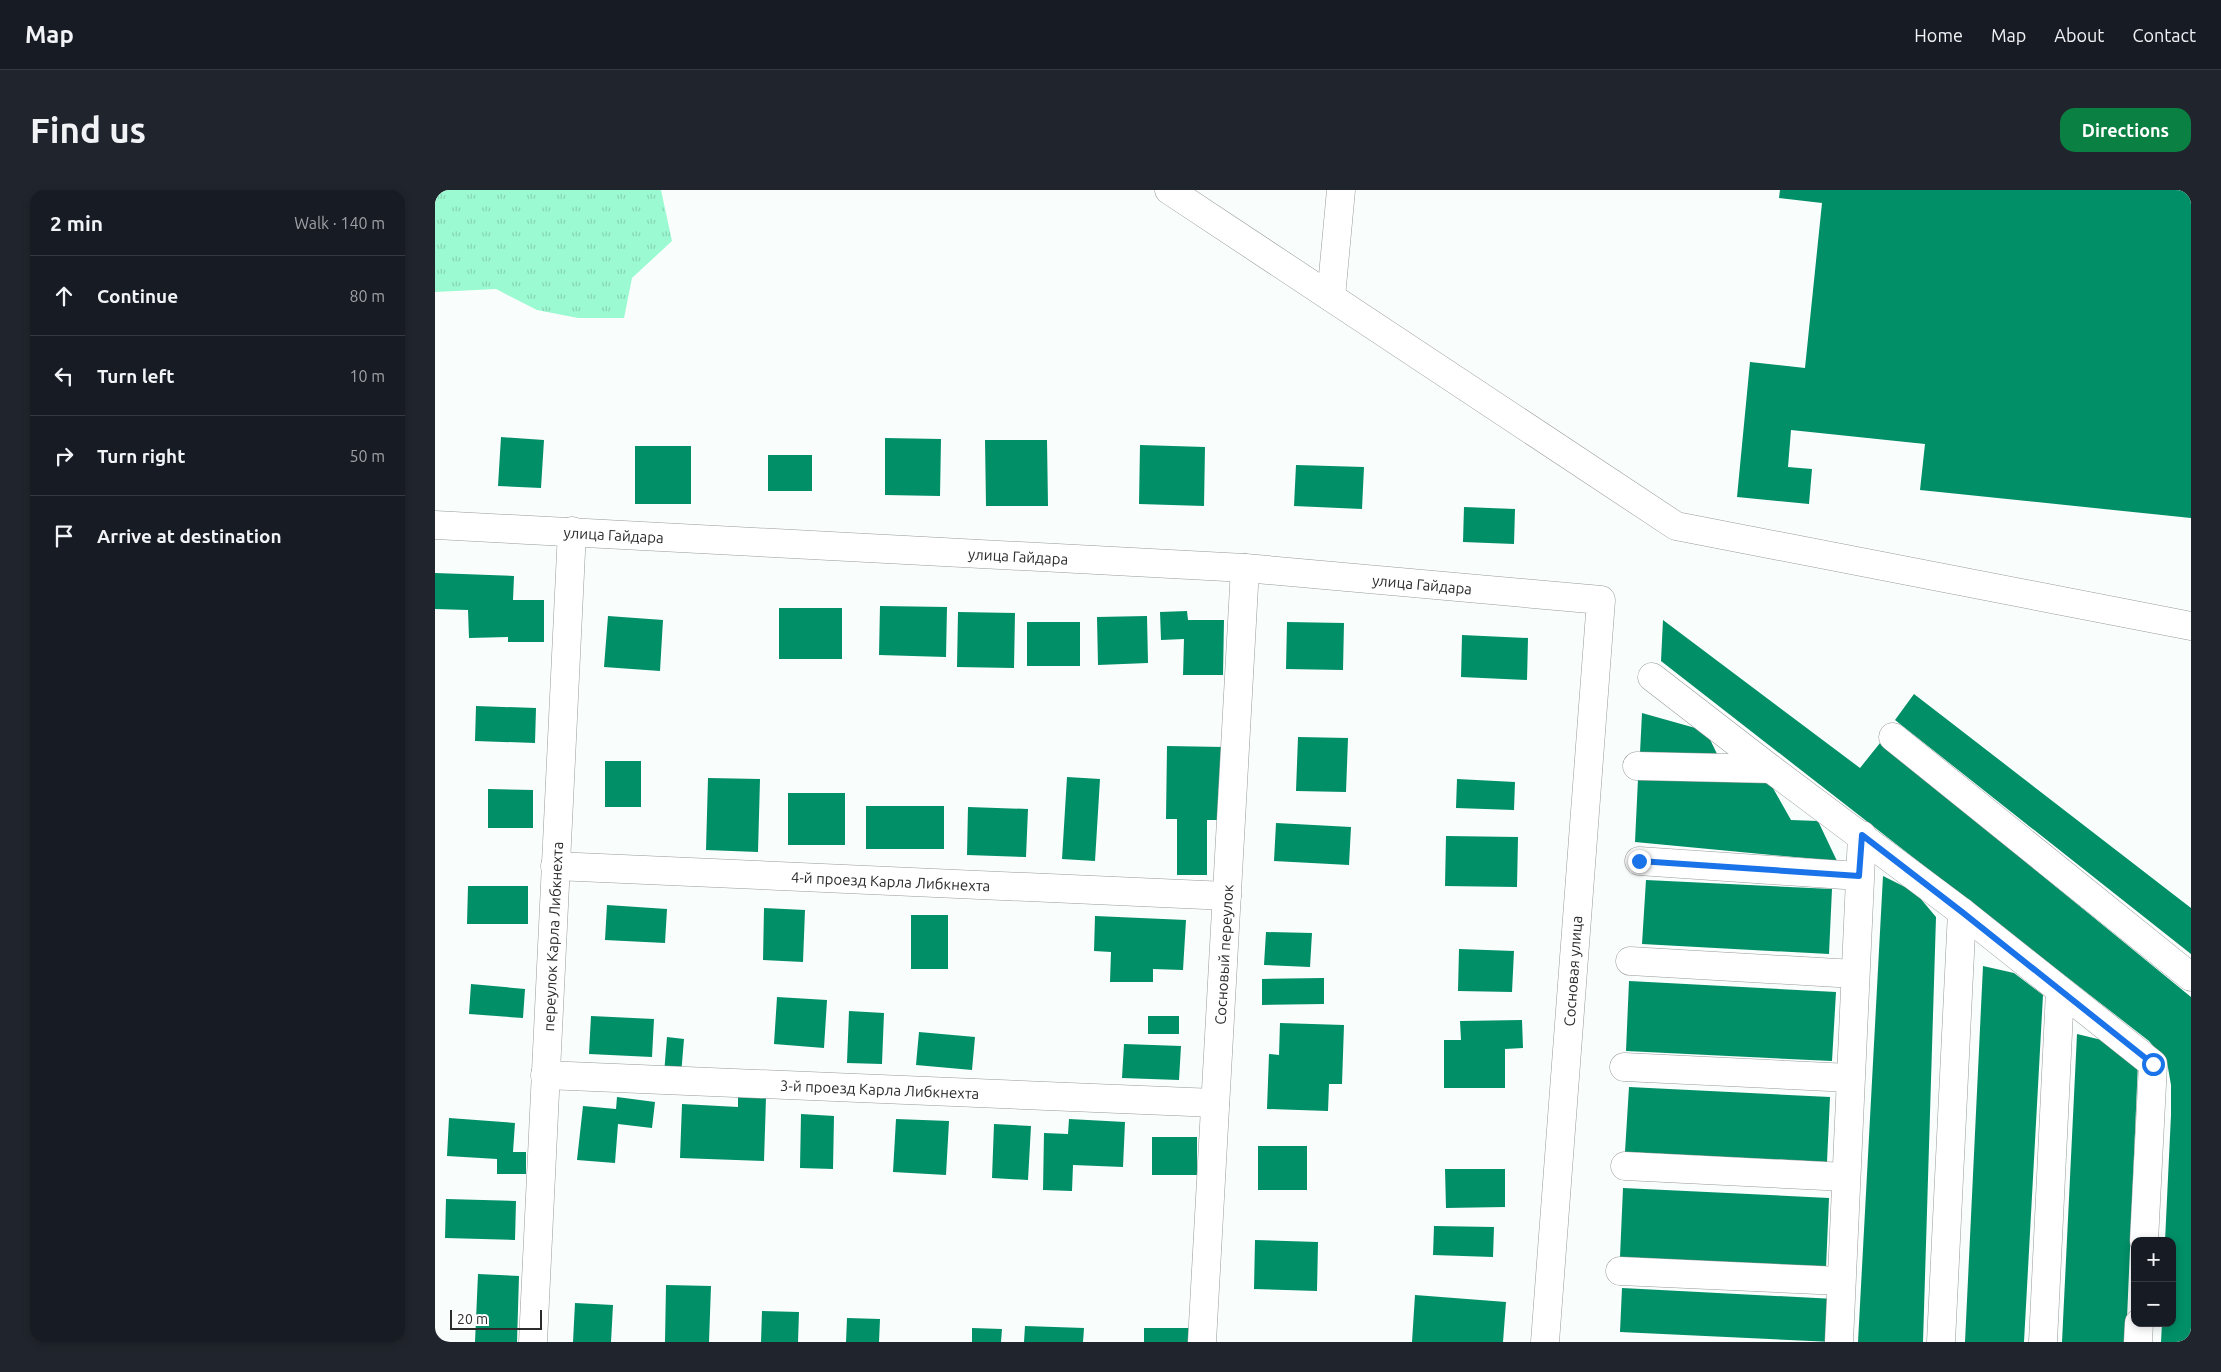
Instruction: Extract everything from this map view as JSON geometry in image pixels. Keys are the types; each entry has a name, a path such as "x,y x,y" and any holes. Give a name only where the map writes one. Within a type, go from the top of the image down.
{"street":[{"path":"1169,190 1676,526 2191,626"},
{"path":"1331,297 1341,190"},
{"name":"улица Гайдара","path":"435,525 1245,568 1601,600"},
{"name":"переулок Карла Либкнехта","path":"533,1342 571,531"},
{"name":"Сосновый переулок","path":"1202,1342 1245,568"},
{"name":"Сосновая улица","path":"1545,1342 1601,600"},
{"path":"1651,676 1771,769 1862,835 1962,912 2153,1064 2144,1237"},
{"path":"1893,737 2191,977"},
{"path":"1637,766 1771,769"},
{"path":"1839,1342 1862,835"},
{"path":"1639,861 1859,876"},
{"name":"4-й проезд Карла Либкнехта","path":"555,866 1227,896"},
{"path":"1941,1342 1962,912"},
{"path":"1630,961 1855,974"},
{"path":"2043,1342 2060,991"},
{"path":"1624,1066 1850,1078"},
{"name":"3-й проезд Карла Либкнехта","path":"545,1075 1215,1104"},
{"path":"1625,1166 1846,1177"},
{"path":"1620,1271 1841,1281"},
{"path":"2139,1327 2139,1342"}],"green space":[{"path":"435,190 661,190 672,241 632,278 624,318 578,318 537,310 496,289 435,292"}],"building":[{"path":"1780,190 2191,190 2191,518 1920,490 1925,444 1791,430 1788,467 1812,469 1809,504 1737,497 1750,362 1805,368 1822,203 1779,198"},
{"path":"501,437 544,440 541,488 498,486"},
{"path":"885,438 941,439 940,496 885,495"},
{"path":"985,440 1047,440 1048,506 986,506"},
{"path":"1140,445 1205,447 1204,506 1139,504"},
{"path":"635,446 691,446 691,504 635,504"},
{"path":"768,455 812,455 812,491 768,491"},
{"path":"1296,465 1364,467 1362,509 1294,506"},
{"path":"1464,507 1515,509 1514,544 1463,542"},
{"path":"435,573 514,576 513,600 544,600 544,642 508,642 508,637 469,638 468,610 435,609"},
{"path":"880,606 947,607 946,657 879,655"},
{"path":"779,608 842,608 842,659 779,659"},
{"path":"1187,611 1188,620 1224,620 1223,675 1183,675 1184,639 1161,640 1160,612"},
{"path":"958,612 1015,613 1014,668 957,667"},
{"path":"608,616 663,620 660,671 604,667"},
{"path":"1147,616 1148,663 1098,665 1097,617"},
{"path":"1663,620 1860,768 1880,743 2191,997 2191,1342 2161,1342 2162,1327 2176,1327 2176,1237 2165,1237 2171,1115 2171,1085 2167,1062 2149,1041 1661,661"},
{"path":"1027,622 1080,622 1080,666 1027,666"},
{"path":"1287,622 1344,623 1343,670 1286,669"},
{"path":"1462,635 1528,638 1527,680 1461,677"},
{"path":"1914,694 2191,908 2191,954 1895,720"},
{"path":"476,706 536,708 535,743 475,741"},
{"path":"1642,713 1706,731 1718,756 1640,753"},
{"path":"1298,737 1348,738 1346,792 1296,791"},
{"path":"1167,746 1224,747 1223,820 1207,820 1207,875 1177,875 1177,819 1166,819"},
{"path":"605,761 641,761 641,807 605,807"},
{"path":"1067,777 1100,779 1095,861 1062,859"},
{"path":"708,778 760,779 758,852 706,850"},
{"path":"1457,779 1515,782 1514,810 1456,808"},
{"path":"1638,779 1770,783 1791,820 1818,821 1837,861 1635,842"},
{"path":"488,789 533,790 533,828 488,828"},
{"path":"788,793 845,793 845,845 788,845"},
{"path":"866,806 944,806 944,849 866,849"},
{"path":"968,807 1028,809 1026,857 967,855"},
{"path":"1276,823 1351,827 1349,865 1274,861"},
{"path":"1446,836 1518,837 1517,887 1445,886"},
{"path":"1883,876 1915,892 1936,917 1923,1342 1858,1342"},
{"path":"1646,880 1832,889 1829,954 1642,944"},
{"path":"468,886 528,886 528,924 467,924"},
{"path":"607,905 667,909 665,943 605,940"},
{"path":"764,908 805,910 803,962 763,960"},
{"path":"911,915 948,915 948,969 911,969"},
{"path":"1095,916 1186,920 1183,970 1153,969 1153,982 1110,982 1111,952 1094,951"},
{"path":"1266,932 1312,933 1310,967 1264,965"},
{"path":"1459,949 1514,951 1512,992 1458,991"},
{"path":"1983,966 2014,973 2043,995 2024,1342 1965,1342"},
{"path":"1324,978 1324,1004 1262,1005 1262,979"},
{"path":"1629,981 1836,992 1832,1061 1626,1051"},
{"path":"471,984 525,989 523,1018 469,1014"},
{"path":"777,997 827,1000 824,1048 774,1044"},
{"path":"849,1011 884,1013 882,1064 847,1063"},
{"path":"591,1016 654,1019 652,1057 589,1054"},
{"path":"1148,1016 1179,1016 1179,1034 1148,1034"},
{"path":"1522,1020 1523,1048 1505,1049 1505,1088 1444,1088 1444,1040 1461,1040 1460,1021"},
{"path":"1280,1023 1344,1025 1342,1084 1329,1084 1328,1111 1267,1109 1269,1054 1279,1055"},
{"path":"919,1032 975,1037 972,1070 916,1065"},
{"path":"2077,1034 2114,1043 2138,1062 2126,1342 2062,1342"},
{"path":"667,1037 684,1039 681,1075 664,1074"},
{"path":"1124,1044 1181,1046 1179,1080 1122,1078"},
{"path":"1629,1087 1830,1097 1827,1162 1625,1152"},
{"path":"738,1096 766,1097 764,1161 680,1158 682,1104 738,1107"},
{"path":"617,1097 655,1102 652,1128 618,1124 615,1163 577,1160 583,1106 616,1109"},
{"path":"801,1114 834,1116 833,1169 800,1168"},
{"path":"449,1118 515,1123 513,1152 526,1152 526,1174 497,1174 497,1159 447,1156"},
{"path":"896,1119 949,1121 946,1175 893,1172"},
{"path":"1069,1119 1125,1122 1123,1167 1073,1165 1072,1191 1043,1190 1044,1133 1068,1134"},
{"path":"994,1124 1031,1126 1028,1180 992,1178"},
{"path":"1152,1137 1197,1137 1197,1175 1152,1175"},
{"path":"1258,1146 1307,1146 1307,1190 1258,1190"},
{"path":"1445,1169 1505,1169 1505,1207 1446,1208"},
{"path":"1623,1188 1829,1198 1826,1268 1620,1257"},
{"path":"446,1199 516,1201 515,1240 445,1238"},
{"path":"1434,1226 1494,1227 1493,1257 1433,1255"},
{"path":"1255,1240 1318,1242 1317,1291 1254,1289"},
{"path":"478,1274 519,1276 517,1342 475,1342"},
{"path":"666,1285 711,1286 709,1342 665,1342"},
{"path":"1622,1288 1835,1299 1833,1342 1620,1332"},
{"path":"1415,1295 1506,1302 1503,1342 1412,1342"},
{"path":"575,1303 613,1305 611,1342 573,1342"},
{"path":"762,1311 799,1312 798,1342 761,1342"},
{"path":"847,1318 880,1319 879,1342 846,1342"},
{"path":"1025,1326 1084,1328 1083,1342 1024,1342"},
{"path":"972,1328 1002,1329 1001,1342 972,1342"},
{"path":"1144,1328 1190,1328 1190,1342 1144,1342"}],"route":[{"path":"1639,861 1859,876 1862,835 2153,1064"}]}
